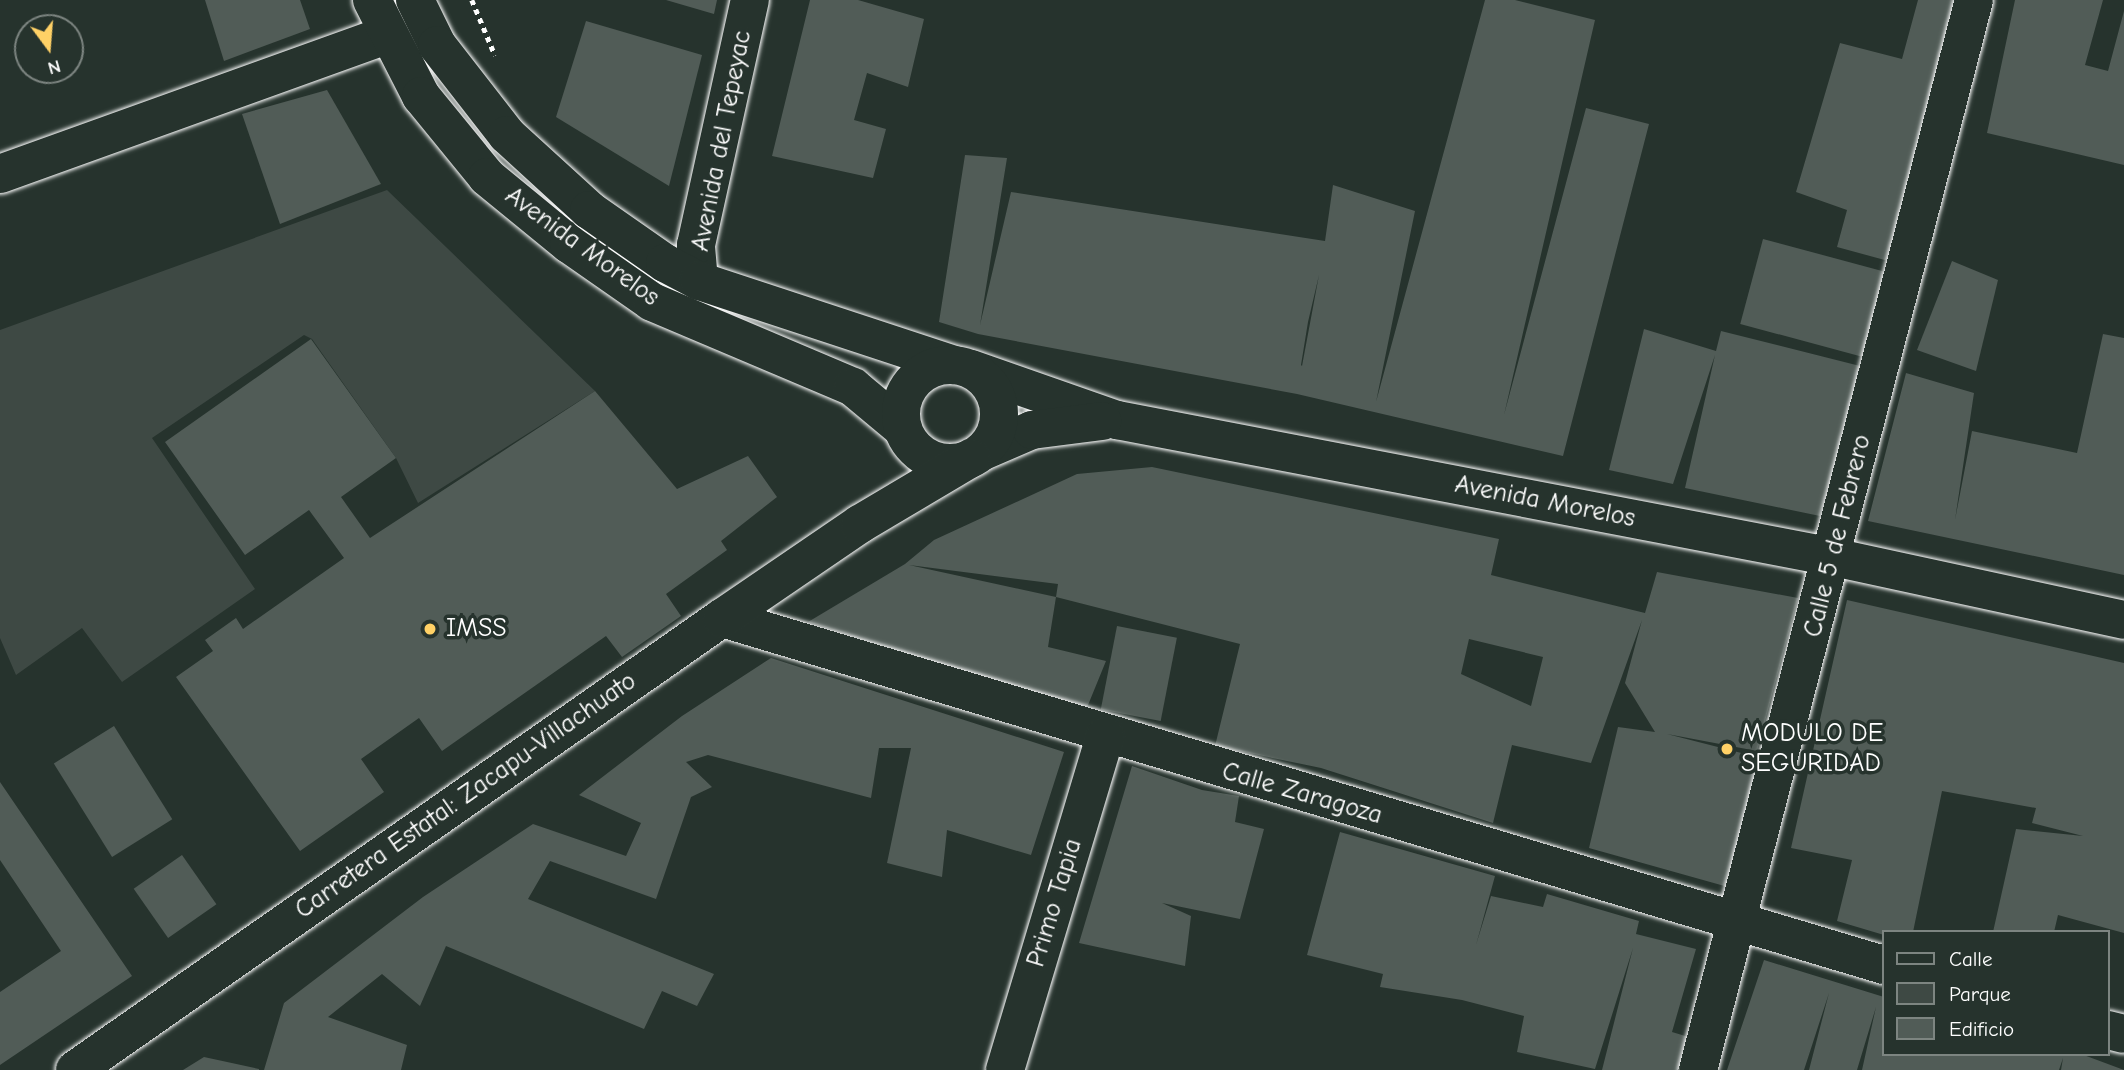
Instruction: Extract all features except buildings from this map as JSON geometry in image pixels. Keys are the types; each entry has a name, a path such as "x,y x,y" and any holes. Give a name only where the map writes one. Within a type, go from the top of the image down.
{"street":[{"name":"Avenida Morelos","path":"372,0 387,35 421,96 487,177 569,244 652,302 853,387 909,439"},
{"name":"Avenida Morelos","path":"415,0 437,45 507,135 589,210 665,263 699,281 1117,420 1833,557 2124,620"},
{"name":"Avenida del Tepeyac","path":"699,281 696,245 750,0"},
{"name":"Calle 5 de Febrero","path":"1698,1070 1740,922 1974,0"},
{"path":"0,174 387,35"},
{"path":"939,366 963,367 989,384 999,406 994,438 977,454 860,524 901,480 909,439 904,396 912,382 939,366"},
{"path":"909,439 937,462 977,454 1062,423 1117,420"},
{"name":"Carretera Estatal: Zacapu-Villachuato","path":"75,1070 860,524"},
{"name":"Calle Zaragoza","path":"722,618 1105,736 1882,964"},
{"name":"Primo Tapia","path":"1005,1070 1105,736"}],"green space":[{"path":"387,190 595,391 418,503 396,458 312,339 304,335 152,438 255,589 122,682 82,628 16,675 0,638 0,330"}],"place":[{"name":"IMSS","path":"430,629"},
{"name":"MODULO DE SEGURIDAD","path":"1727,749"}]}
